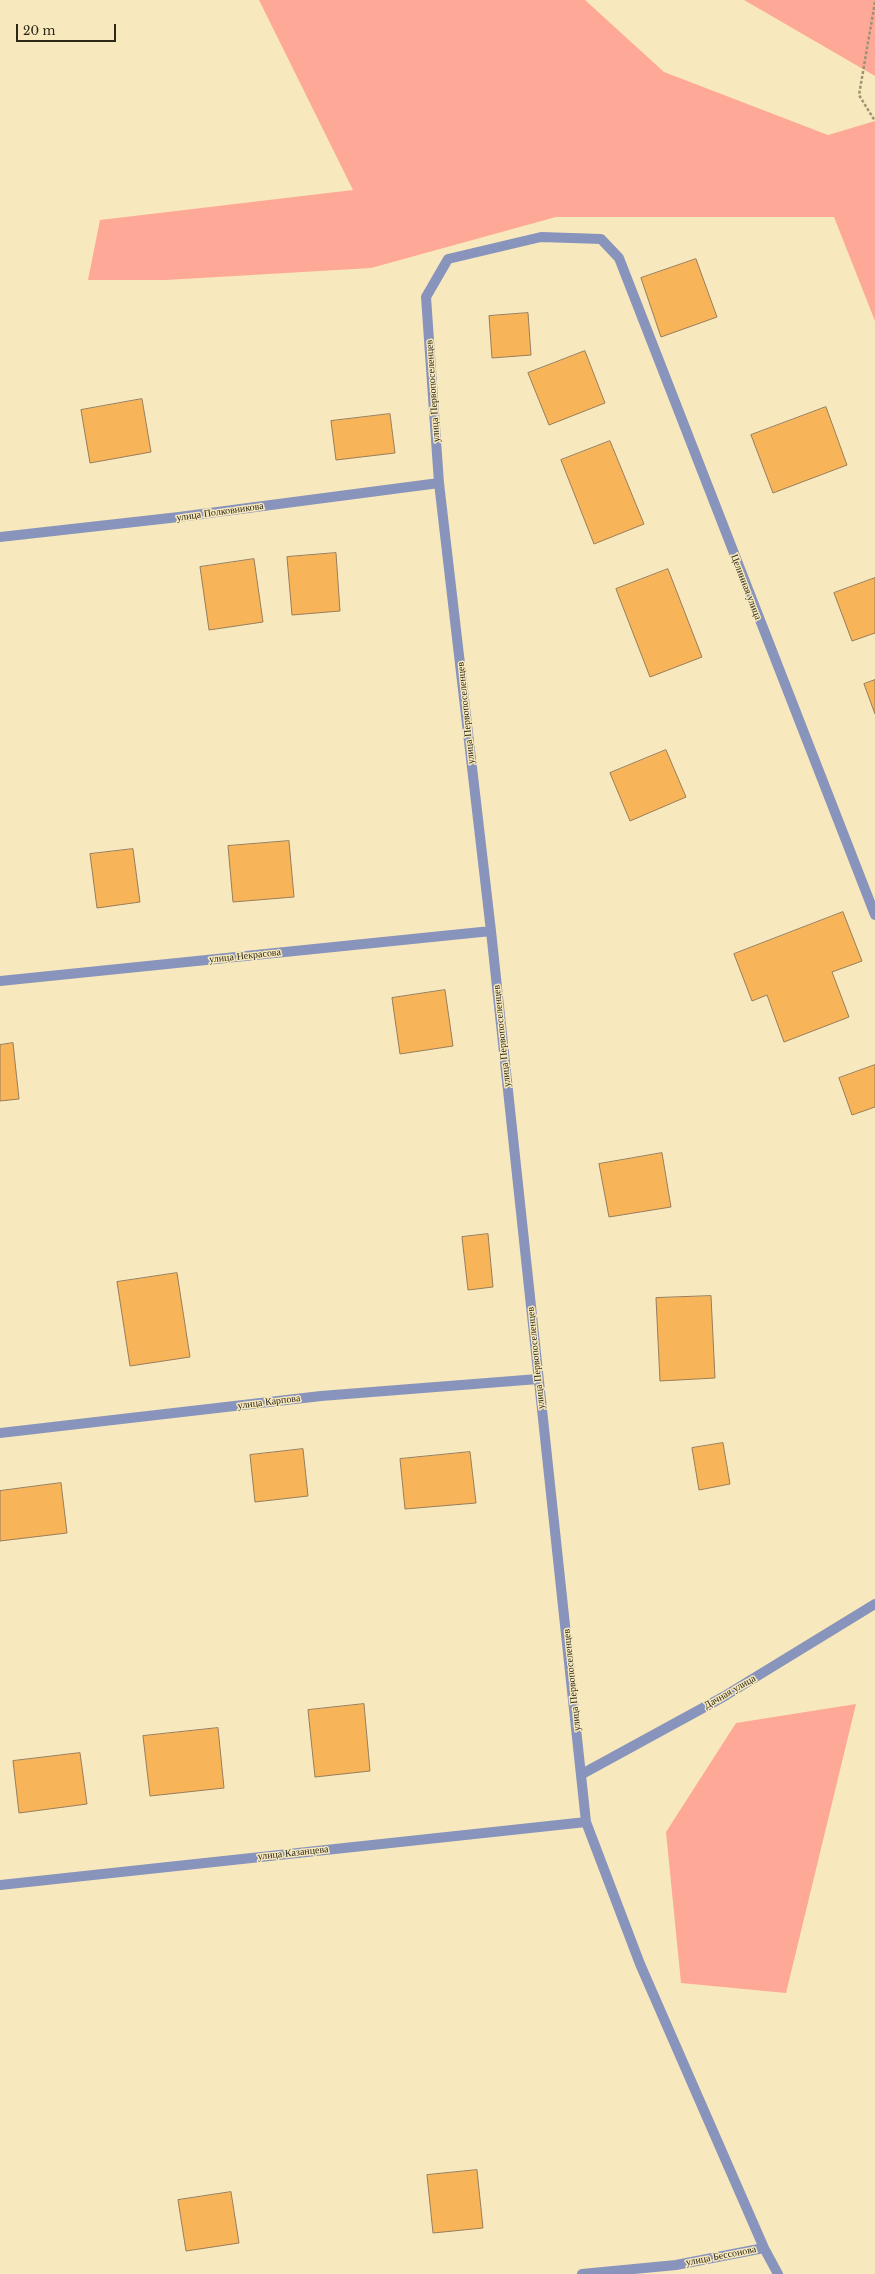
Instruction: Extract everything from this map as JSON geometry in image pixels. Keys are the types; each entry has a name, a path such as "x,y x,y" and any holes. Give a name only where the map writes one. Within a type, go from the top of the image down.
{"street":[{"name":"Целинная улица","path":"426,297 448,259 541,236 601,239 619,258 875,915"},
{"name":"улица Первопоселенцев","path":"426,297 439,483 491,931 586,1822 640,1964 764,2248 778,2274"},
{"name":"улица Полковникова","path":"0,537 179,517 439,483"},
{"name":"улица Некрасова","path":"0,981 491,931"},
{"name":"улица Карпова","path":"0,1433 321,1396 538,1379"},
{"name":"Дачная улица","path":"582,1774 723,1697 875,1604"},
{"name":"улица Казанцева","path":"0,1884 586,1822"},
{"name":"улица Бессонова","path":"582,2274 676,2265 764,2248"}],"path":[{"path":"875,2 859,95 875,121"}],"shaded area":[{"path":"259,0 585,0 664,72 828,135 875,121 875,321 834,217 556,217 371,268 166,280 88,280 100,220 353,190"},
{"path":"744,0 875,0 875,76"},
{"path":"856,1704 786,1993 681,1983 666,1832 736,1723"}],"building":[{"path":"696,259 717,317 661,337 641,278"},
{"path":"528,313 531,355 492,358 489,316"},
{"path":"585,351 605,403 549,425 528,373"},
{"path":"142,399 151,452 90,463 81,410"},
{"path":"826,407 847,465 773,493 751,435"},
{"path":"390,414 395,453 336,460 331,421"},
{"path":"610,441 644,524 594,544 561,460"},
{"path":"336,553 340,611 292,615 287,557"},
{"path":"254,559 263,622 209,630 200,567"},
{"path":"668,569 702,657 650,677 616,589"},
{"path":"875,578 875,633 852,641 834,593"},
{"path":"875,680 875,714 864,684"},
{"path":"666,750 686,797 630,821 610,773"},
{"path":"289,841 294,897 233,902 228,846"},
{"path":"133,849 140,902 97,908 90,854"},
{"path":"843,912 862,961 832,972 849,1017 784,1042 767,995 752,1001 734,954"},
{"path":"445,990 453,1046 400,1054 392,998"},
{"path":"13,1043 19,1099 0,1101 0,1045"},
{"path":"875,1065 875,1107 852,1115 839,1078"},
{"path":"662,1153 671,1207 609,1217 599,1164"},
{"path":"488,1234 493,1287 468,1290 462,1237"},
{"path":"177,1273 190,1357 130,1366 117,1282"},
{"path":"711,1296 715,1378 660,1381 656,1298"},
{"path":"723,1443 730,1484 699,1490 692,1448"},
{"path":"303,1449 308,1496 255,1502 250,1455"},
{"path":"470,1452 476,1503 405,1509 400,1459"},
{"path":"61,1483 67,1533 0,1541 0,1491"},
{"path":"364,1704 370,1771 315,1777 308,1710"},
{"path":"218,1728 224,1788 150,1796 143,1736"},
{"path":"80,1753 87,1804 19,1813 13,1761"},
{"path":"477,2170 483,2228 433,2233 427,2175"},
{"path":"231,2192 239,2243 186,2251 178,2200"}]}
